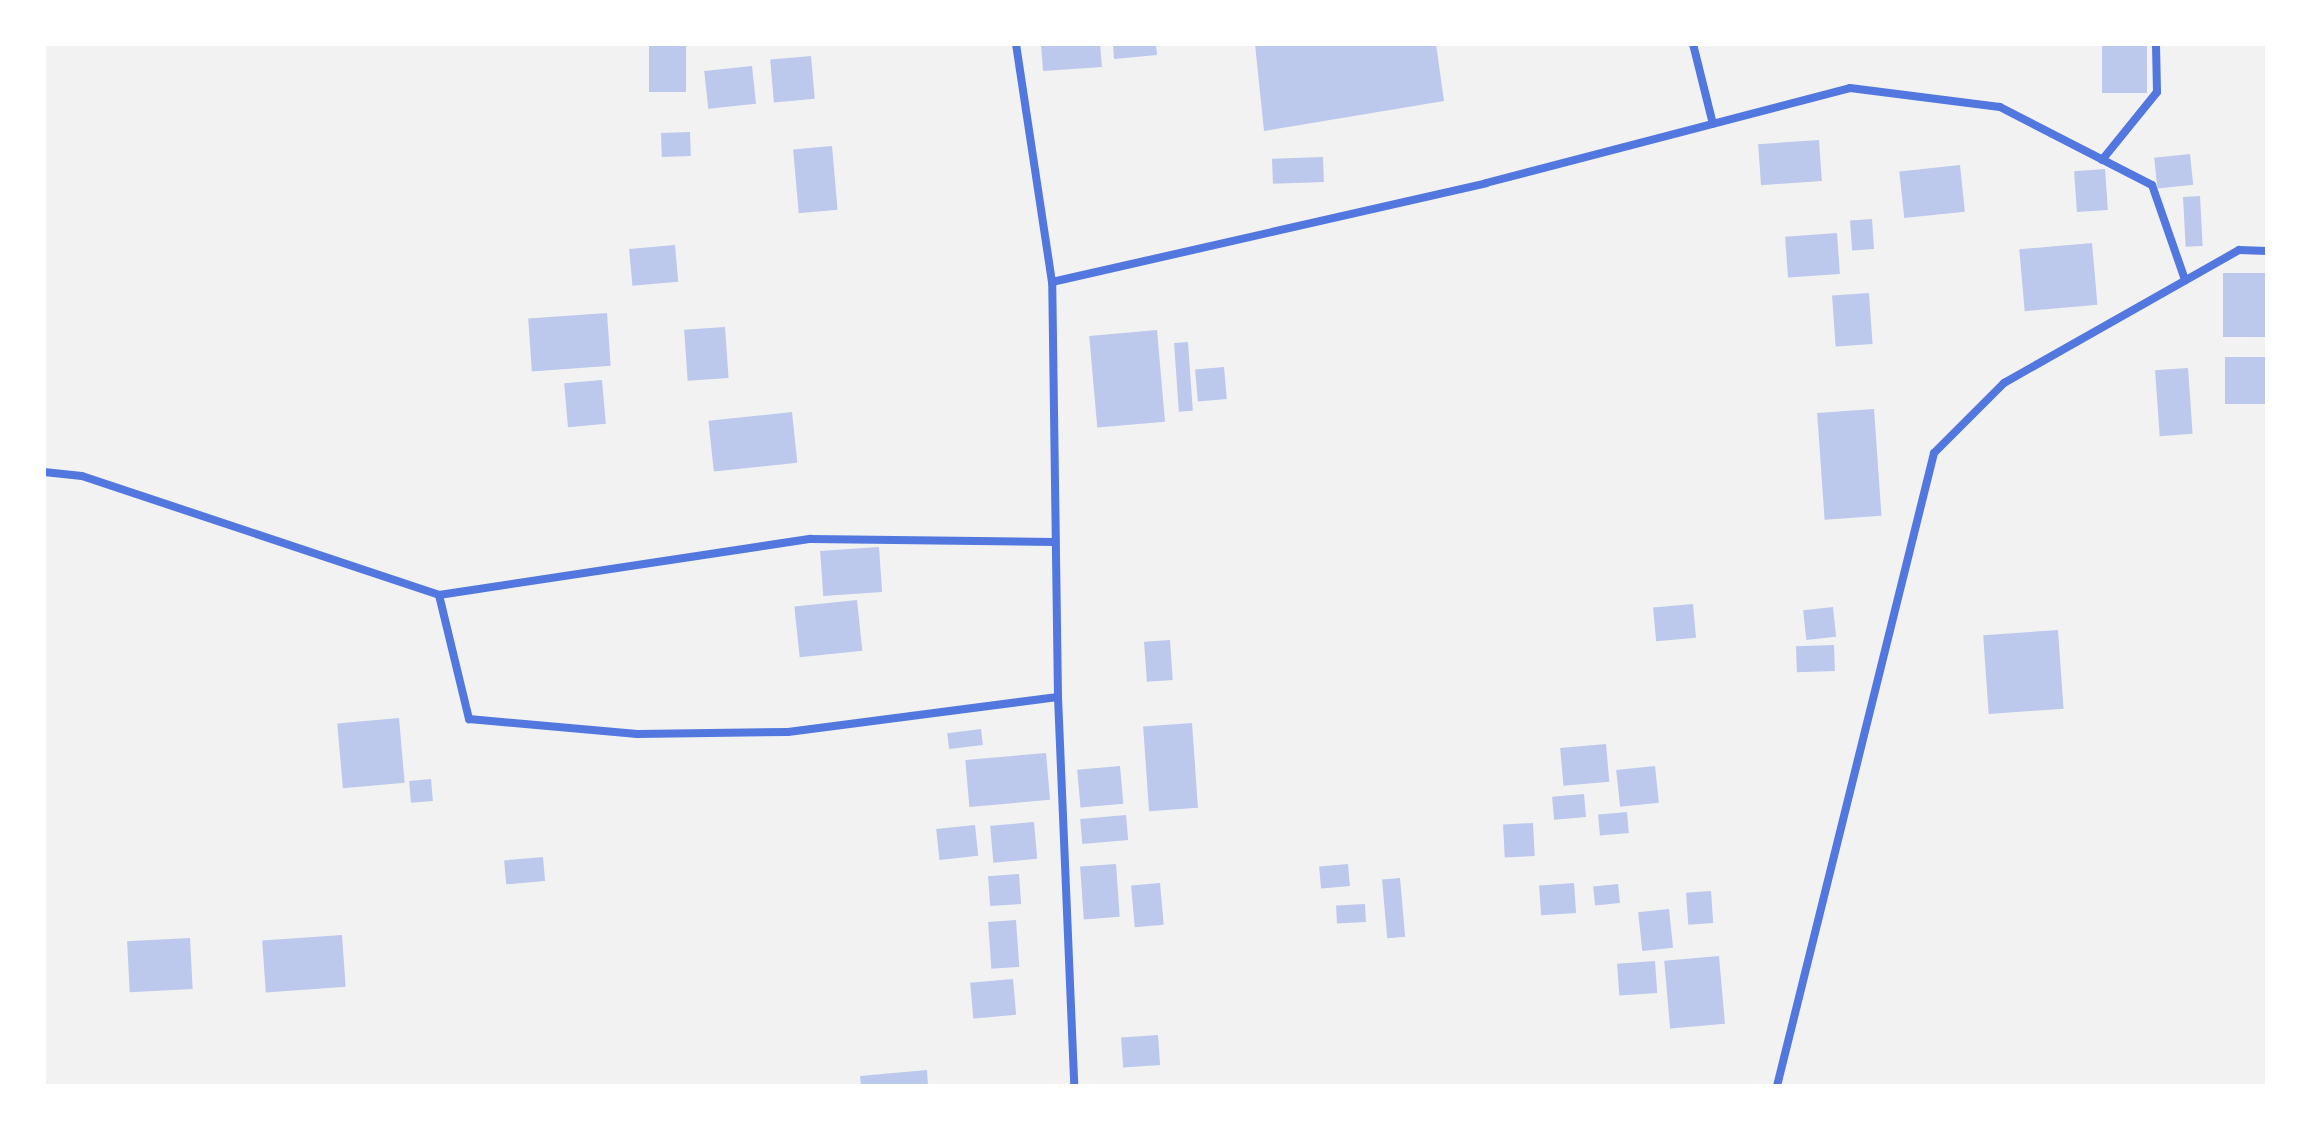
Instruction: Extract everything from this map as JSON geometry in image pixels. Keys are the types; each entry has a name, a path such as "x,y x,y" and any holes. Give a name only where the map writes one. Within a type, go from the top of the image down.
{"street":[{"path":"1016,44 1052,282 1058,697 1074,1086"},
{"path":"1693,44 1713,124"},
{"path":"2102,160 2157,92 2156,44"},
{"path":"1052,282 1486,183 1850,88 2000,107 2152,185 2185,280"},
{"path":"1777,1086 1934,453 2004,383 2239,250 2267,251"},
{"path":"44,472 82,476 439,595 811,539 1055,542"},
{"path":"439,595 469,719 637,734 788,732 1058,697"}],"building":[{"path":"649,44 686,44 686,92 649,92"},
{"path":"1041,44 1100,44 1102,67 1043,71"},
{"path":"1113,44 1156,44 1157,55 1114,59"},
{"path":"1255,44 1436,44 1444,101 1264,131"},
{"path":"2102,44 2147,44 2147,93 2102,93"},
{"path":"811,56 815,99 774,102 770,60"},
{"path":"752,66 756,104 708,109 704,71"},
{"path":"690,132 691,156 662,157 661,133"},
{"path":"1819,140 1822,181 1761,185 1758,144"},
{"path":"832,146 838,210 799,213 793,149"},
{"path":"2190,154 2193,185 2157,189 2154,158"},
{"path":"1323,157 1324,182 1273,184 1272,159"},
{"path":"1960,165 1965,212 1904,218 1899,171"},
{"path":"2105,169 2108,210 2077,212 2074,171"},
{"path":"2200,196 2203,246 2186,247 2183,197"},
{"path":"1872,219 1874,249 1852,250 1850,221"},
{"path":"1837,233 1840,274 1788,278 1785,237"},
{"path":"2092,243 2097,305 2025,311 2019,249"},
{"path":"675,245 678,282 632,286 629,249"},
{"path":"2223,273 2267,273 2267,337 2223,337"},
{"path":"1869,293 1873,344 1836,346 1832,296"},
{"path":"607,313 611,366 532,371 528,319"},
{"path":"725,327 729,378 688,381 684,330"},
{"path":"1157,330 1165,422 1097,428 1089,336"},
{"path":"1188,342 1193,411 1179,412 1174,343"},
{"path":"2225,357 2267,357 2267,404 2225,404"},
{"path":"1224,367 1227,399 1198,401 1195,370"},
{"path":"2188,368 2193,434 2160,436 2155,370"},
{"path":"602,380 606,424 568,427 564,383"},
{"path":"1874,409 1881,516 1825,520 1817,413"},
{"path":"792,412 797,463 714,472 708,421"},
{"path":"879,547 882,592 823,596 820,551"},
{"path":"857,600 862,651 800,657 794,607"},
{"path":"1693,604 1696,638 1656,641 1653,607"},
{"path":"1833,607 1836,637 1806,640 1803,610"},
{"path":"2058,630 2064,709 1989,714 1983,635"},
{"path":"1170,640 1173,680 1147,682 1144,642"},
{"path":"1834,645 1835,671 1797,672 1796,646"},
{"path":"399,718 405,783 343,788 337,723"},
{"path":"1192,723 1198,808 1149,811 1143,726"},
{"path":"981,729 983,745 949,749 947,733"},
{"path":"1606,744 1609,782 1563,786 1560,748"},
{"path":"1046,753 1050,800 969,807 965,760"},
{"path":"1120,766 1123,804 1080,808 1077,770"},
{"path":"1655,766 1659,803 1620,807 1616,770"},
{"path":"431,779 433,801 411,803 409,781"},
{"path":"1584,794 1586,817 1554,820 1552,797"},
{"path":"1627,812 1629,833 1600,835 1598,815"},
{"path":"1126,815 1128,840 1082,844 1080,819"},
{"path":"1034,822 1037,859 993,863 990,826"},
{"path":"1533,823 1535,856 1505,858 1503,825"},
{"path":"975,825 978,856 939,860 936,829"},
{"path":"543,857 545,881 506,884 504,860"},
{"path":"1116,864 1120,917 1084,919 1080,867"},
{"path":"1348,864 1350,886 1321,888 1319,867"},
{"path":"1019,874 1021,904 990,906 988,876"},
{"path":"1400,878 1405,937 1387,938 1382,880"},
{"path":"1160,883 1164,925 1135,927 1131,886"},
{"path":"1574,883 1576,913 1541,915 1539,885"},
{"path":"1618,884 1620,903 1595,906 1593,887"},
{"path":"1711,891 1713,923 1688,925 1686,893"},
{"path":"1365,904 1366,922 1337,923 1336,906"},
{"path":"1669,909 1673,948 1642,951 1638,912"},
{"path":"1016,920 1019,967 991,969 988,922"},
{"path":"342,935 346,987 266,992 262,941"},
{"path":"190,938 193,989 130,992 127,941"},
{"path":"1719,956 1725,1024 1670,1029 1664,961"},
{"path":"1655,961 1657,993 1619,996 1617,964"},
{"path":"1013,979 1016,1015 973,1019 970,983"},
{"path":"1158,1035 1160,1065 1123,1068 1121,1038"},
{"path":"927,1070 928,1086 861,1086 860,1076"}]}
